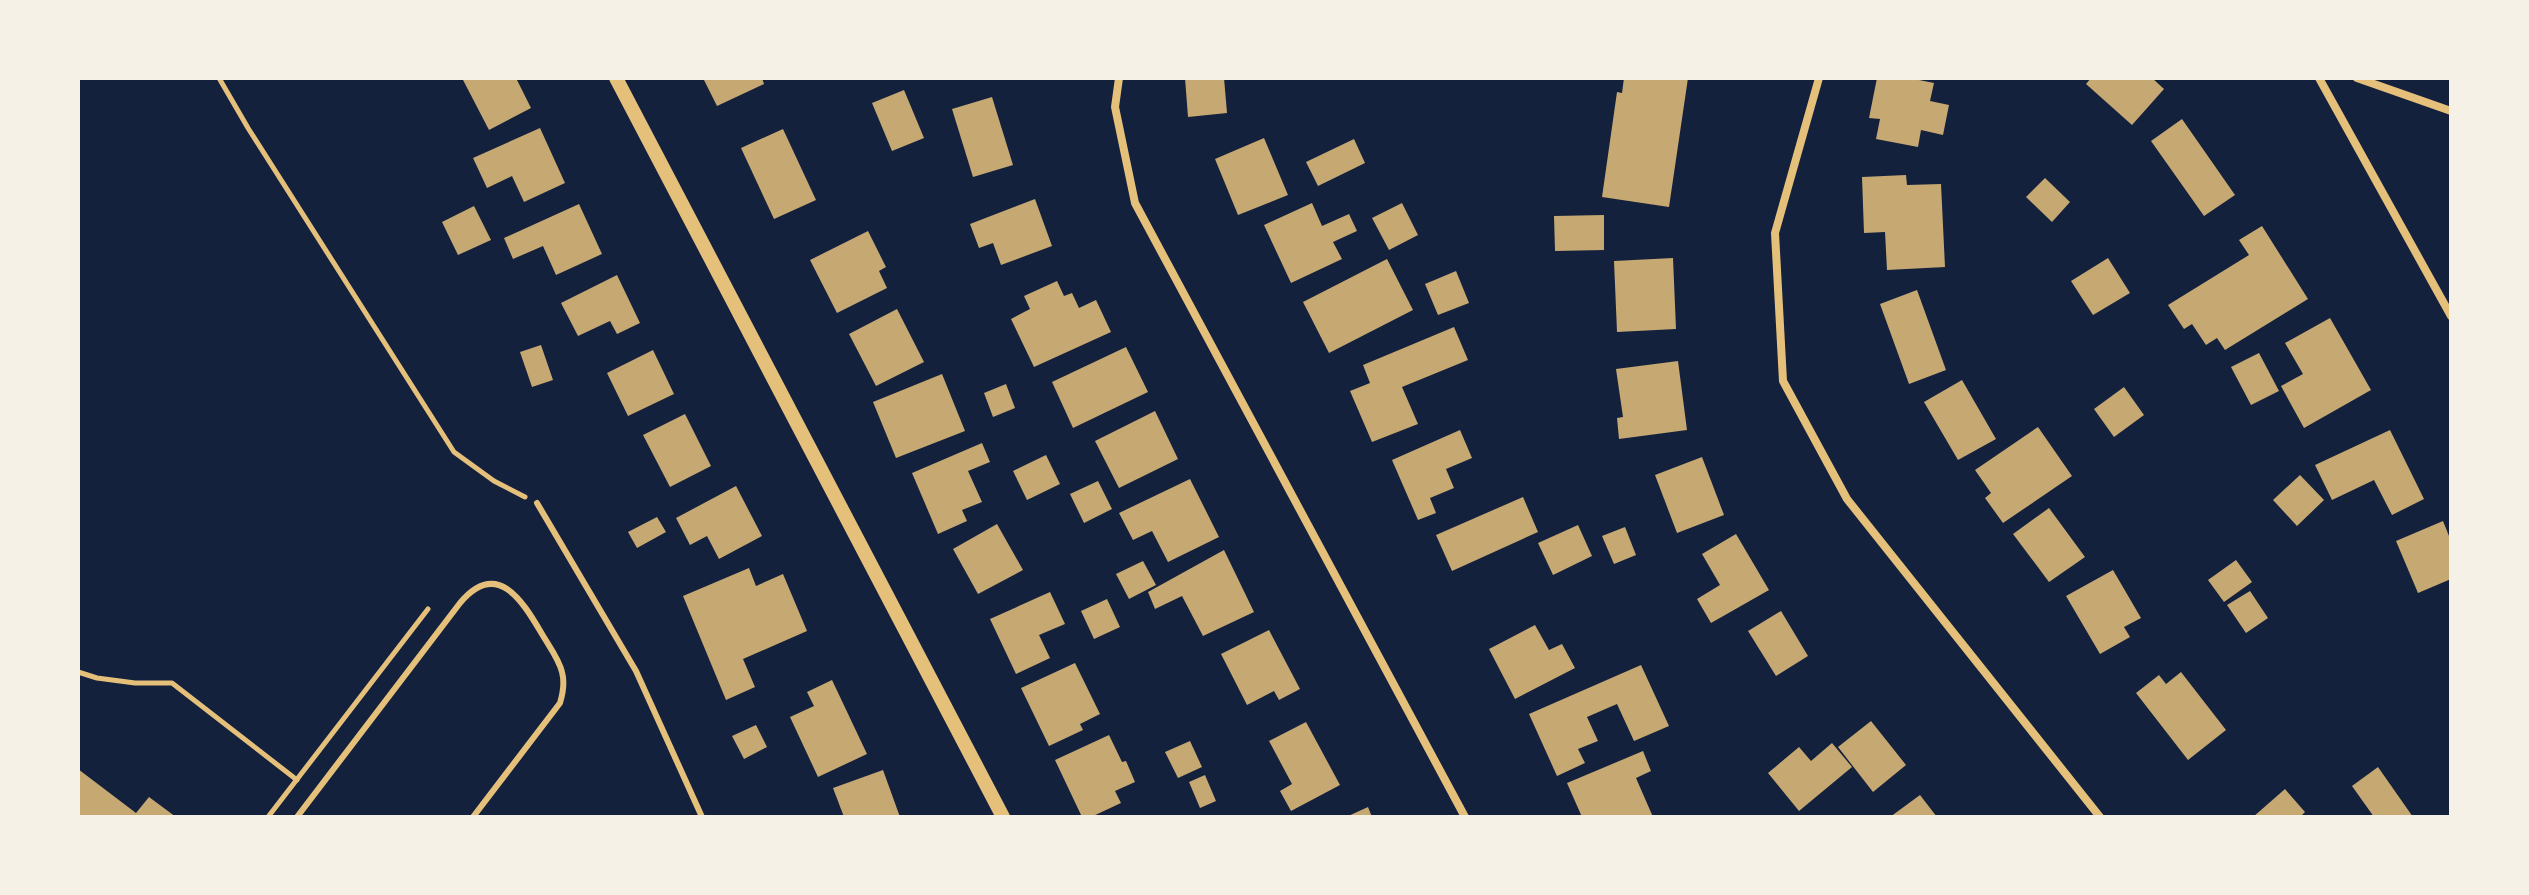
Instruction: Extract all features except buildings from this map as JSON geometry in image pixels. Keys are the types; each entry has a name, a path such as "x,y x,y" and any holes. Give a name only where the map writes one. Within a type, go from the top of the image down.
{"street":[{"path":"616,78 1003,817"},
{"path":"1119,78 1115,107 1135,203 1465,817"},
{"path":"1819,78 1775,233 1783,381 1847,499 2100,817"},
{"path":"2319,78 2451,316"},
{"path":"2357,78 2451,111"}],"lane":[{"path":"537,503 636,671 702,817"},
{"path":"297,817 468,593 487,584 502,586 522,600 556,657 563,673 564,688 554,711 473,817"}],"path":[{"path":"219,78 454,452 494,481 537,503"},
{"path":"268,817 428,609"},
{"path":"78,672 135,683 172,683 297,780"}]}
